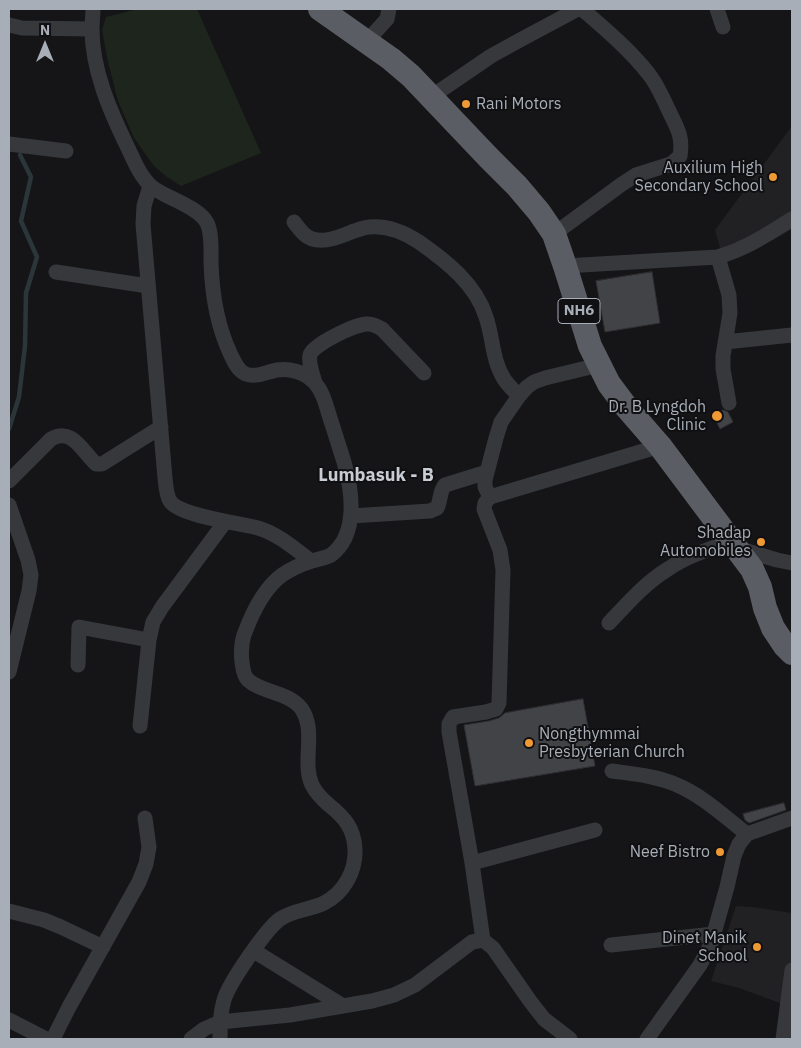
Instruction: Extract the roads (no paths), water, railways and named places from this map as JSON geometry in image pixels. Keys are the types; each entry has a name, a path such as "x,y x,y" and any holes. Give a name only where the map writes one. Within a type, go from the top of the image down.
{"highway":[{"name":"NH6","path":"320,9 392,59 411,76 540,212 554,234 590,346 608,384 660,446 752,569 760,587 765,608 773,628 792,653"}],"street":[{"path":"94,9 92,29 95,58 103,89 120,133 139,170 150,186 198,213 208,224 211,242 212,283 216,306 224,340 236,365 243,373 254,376 274,370 287,369 305,375 315,383"},
{"path":"367,41 387,19 389,9"},
{"path":"431,97 491,56 578,9"},
{"path":"554,234 636,175 671,164 680,156 682,146 679,132 660,90 649,73 627,49 582,9"},
{"path":"717,9 723,27"},
{"path":"9,26 22,28 92,29"},
{"path":"9,144 66,152"},
{"path":"150,186 144,206 144,224 167,494 171,503 183,510 225,522 259,528 286,542 310,561"},
{"path":"565,266 718,256 740,250 754,243 792,219"},
{"path":"294,222 305,234 314,240 336,238 367,227 383,227 399,231 417,240 438,256 464,278 481,304 499,369 503,378 519,396"},
{"path":"718,256 729,296 730,313 722,356 729,403"},
{"path":"56,272 148,286"},
{"path":"220,1039 222,1003 227,990 272,927 286,916 322,904 336,895 347,882 353,866 355,850 349,824 314,790 309,780 308,737 304,712 296,703 248,680 242,667 243,638 261,598 270,585 285,573 310,561 330,556 340,545 347,533 351,516 351,499 344,464 324,399 315,383 309,356 312,350 319,345 357,325 366,323 382,329 424,373"},
{"path":"725,342 792,334"},
{"path":"490,497 485,487 485,480 496,438 501,422 519,396 534,382 599,365"},
{"path":"9,481 56,436 63,435 72,438 96,464 102,464 161,427"},
{"path":"570,1039 544,1019 493,948 483,940 449,724 453,717 491,711 496,709 499,703 503,570 500,550 484,509 485,503 490,497 660,446"},
{"path":"351,516 430,511 439,505 441,490 445,485 487,472"},
{"path":"9,505 28,560 31,575 9,672"},
{"path":"140,726 149,640 153,622 225,522"},
{"path":"609,624 642,590 669,568 686,559 734,544 777,560 792,563"},
{"path":"78,665 79,627 149,640"},
{"path":"612,771 648,776 676,785 693,794 747,834"},
{"path":"53,1039 69,1006 139,882 146,864 149,847 145,818"},
{"path":"647,1039 700,964 711,944 734,856 739,844 747,834 792,818"},
{"path":"472,863 595,830"},
{"path":"9,911 44,920 103,947"},
{"path":"611,946 714,934"},
{"path":"191,1039 204,1029 220,1022 372,1002 394,995 415,985 472,942 483,940"},
{"path":"254,951 343,1006"},
{"path":"783,1039 789,1025 792,970"},
{"path":"9,1020 46,1039"}],"waterway":[{"path":"9,429 19,397 25,346 26,293 37,257 21,221 31,177 20,155"}],"place":[{"name":"Rani Motors","path":"466,104"},
{"name":"Auxilium High Secondary School","path":"773,177"},
{"name":"Dr. B Lyngdoh Clinic","path":"717,416"},
{"name":"Shadap Automobiles","path":"761,542"},
{"name":"Nongthymmai Presbyterian Church","path":"529,743"},
{"name":"Neef Bistro","path":"720,852"},
{"name":"Dinet Manik School","path":"757,947"}],"district":[{"name":"Lumbasuk - B","path":"376,476"}]}
